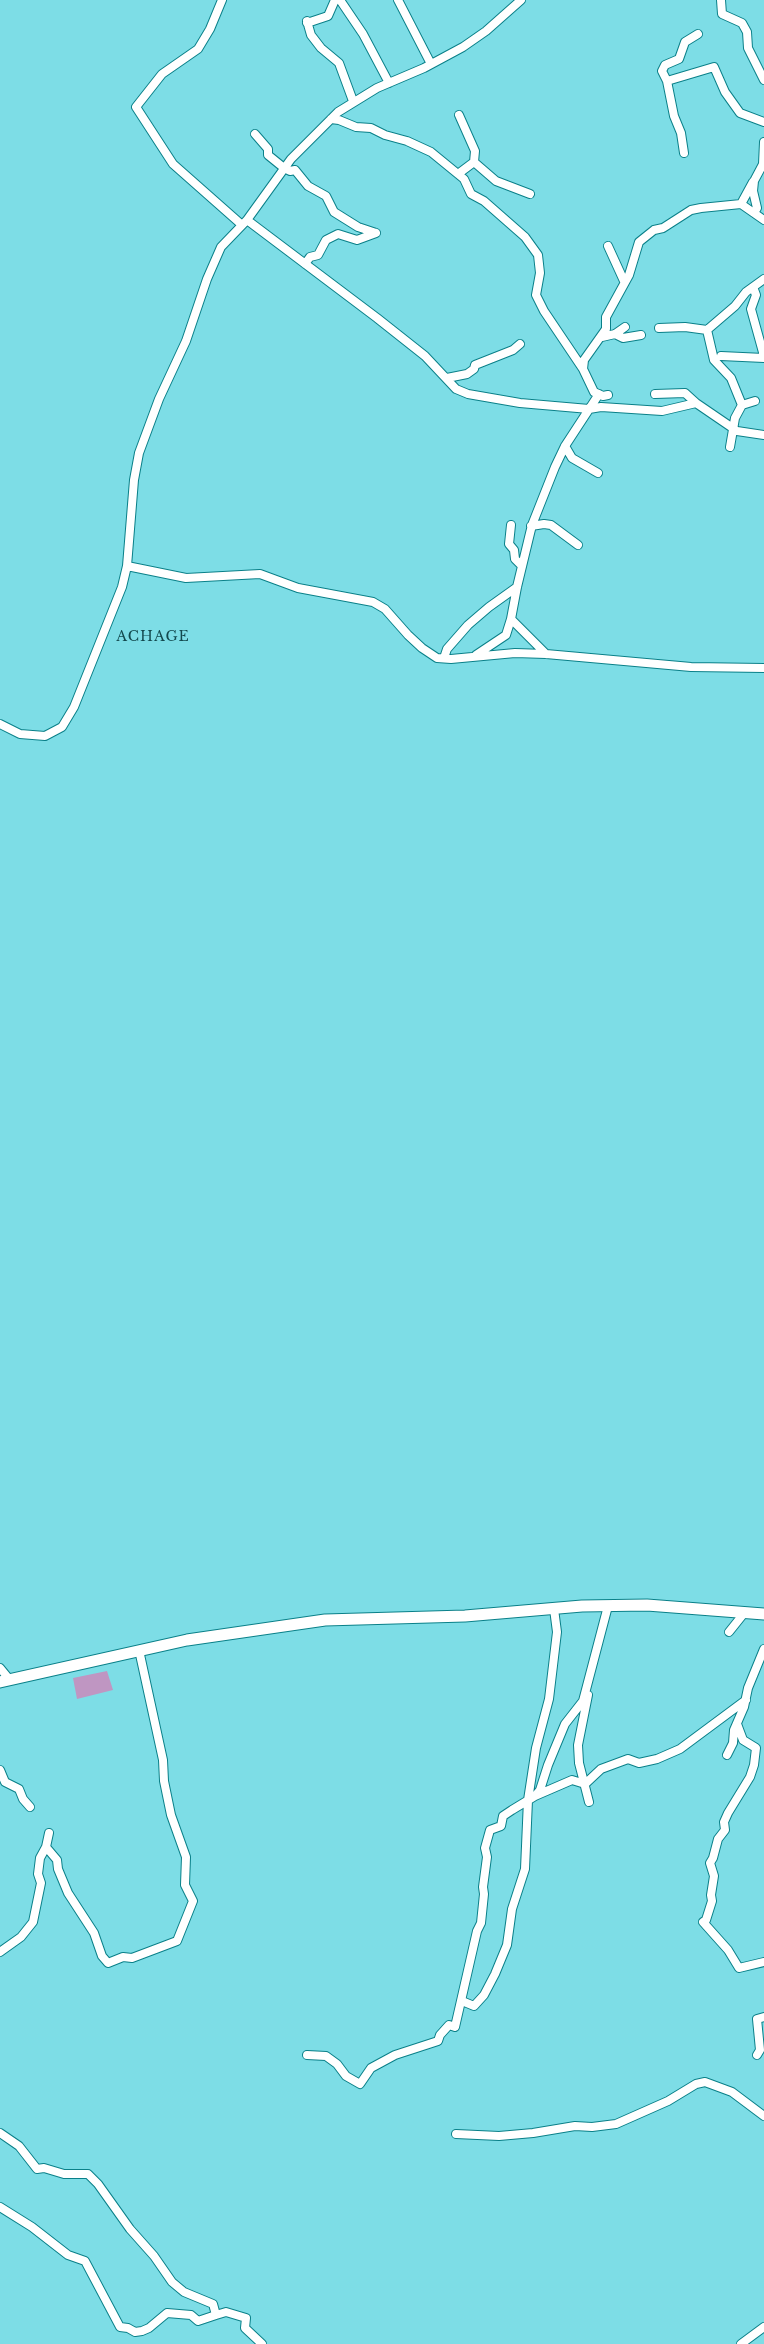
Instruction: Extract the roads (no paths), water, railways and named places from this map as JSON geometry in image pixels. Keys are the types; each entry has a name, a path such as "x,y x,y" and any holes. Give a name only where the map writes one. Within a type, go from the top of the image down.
{"street":[{"path":"222,0 210,29 198,49 162,74 136,107 173,164 244,222 306,264 425,356 456,389 487,399 589,409 601,407 662,411 692,404"},
{"path":"335,0 328,16 307,22 311,35 320,48 339,63 353,102"},
{"path":"340,0 363,34 389,83"},
{"path":"398,0 431,64"},
{"path":"0,724 20,734 45,736 55,732 66,722 106,629 122,587 127,566 130,507 140,452 159,399 186,341 199,299 221,247 244,222 284,168 331,119 353,102 389,83 431,64 486,31 521,0"},
{"path":"721,0 722,14 742,23 747,32 748,48 764,80"},
{"path":"684,153 681,133 674,116 666,81 662,71 665,65 679,59 685,42 698,34"},
{"path":"666,81 714,67 725,92 740,113 764,122"},
{"path":"459,115 467,135 472,142 474,162 496,181 530,194"},
{"path":"331,119 340,120 356,127 371,128 385,136 407,141 431,152 464,179 471,194 484,201 525,237 538,255 540,273 536,295 544,311 584,369 594,392 608,395"},
{"path":"255,134 268,149 268,155 284,168 290,171 295,170 308,186 326,196 334,212 358,227 376,233 357,240 338,234 326,240 318,255 315,257 310,257 306,264"},
{"path":"741,204 763,164 764,142"},
{"path":"458,174 474,162"},
{"path":"754,181 753,191 757,208 754,213"},
{"path":"584,369 584,360 591,347 602,337 606,329 606,317 629,274 639,242 645,236 663,228 691,210 741,204 764,220"},
{"path":"608,246 624,281"},
{"path":"707,330 735,306 746,292 764,280"},
{"path":"721,356 763,359 751,309 756,295 753,287"},
{"path":"659,328 685,326 707,330"},
{"path":"602,337 615,334 625,327"},
{"path":"707,330 714,360 731,378 742,405"},
{"path":"615,334 623,338 641,335"},
{"path":"447,378 467,374 474,369 475,365 502,355 520,344"},
{"path":"655,394 676,393 738,431 764,435"},
{"path":"474,656 506,635 512,620 517,587 532,526 565,446 599,394"},
{"path":"730,447 732,427 735,418 742,405 754,401"},
{"path":"565,446 572,458 598,473"},
{"path":"532,526 544,524 551,525 578,545"},
{"path":"511,525 509,544 514,550 515,559 522,566"},
{"path":"127,566 168,576 186,578 260,574 298,588 368,601 385,609 398,626 422,648 437,658 515,653 546,654 691,667 764,668"},
{"path":"444,658 447,649 468,625 489,606 517,587"},
{"path":"512,620 546,654"},
{"path":"0,1668 5,1680 139,1650 239,1631 326,1620 464,1616 554,1609 647,1605 764,1614"},
{"path":"307,2055 326,2056 337,2064 346,2076 360,2084 371,2068 395,2055 438,2041 440,2035 449,2025 455,2027 477,1930 481,1922 484,1894 483,1887 487,1857 485,1848 490,1830 501,1826 503,1816 531,1798 540,1790 548,1765 565,1724 583,1701 608,1606"},
{"path":"462,2001 474,2006 484,1995 495,1974 507,1945 512,1909 525,1869 536,1748 549,1699 557,1632 554,1609"},
{"path":"729,1632 745,1612"},
{"path":"728,1755 737,1724 764,1649"},
{"path":"46,1847 57,1860 58,1869 68,1893 94,1933 102,1956 108,1963 123,1957 132,1958 177,1941 193,1901 185,1885 186,1857 171,1815 164,1781 163,1760 139,1650"},
{"path":"589,1802 579,1763 578,1745 580,1727 585,1716 590,1673"},
{"path":"585,1784 601,1768 628,1759 639,1763 680,1749 746,1700"},
{"path":"737,1724 743,1740 756,1748 754,1765 750,1777 728,1813 724,1822 725,1830 718,1839 714,1858 710,1863 714,1876 711,1895 712,1901 706,1920 703,1922 728,1950 739,1968 764,1962"},
{"path":"0,1770 5,1782 19,1789 22,1799 30,1807"},
{"path":"531,1798 572,1780 585,1784"},
{"path":"0,1952 21,1936 33,1922 41,1883 38,1874 40,1858 46,1847 49,1833"},
{"path":"757,2055 760,2050 757,2019 764,2017"},
{"path":"456,2134 499,2136 533,2133 575,2126 592,2127 616,2124 668,2101 696,2084 705,2082 732,2092 764,2116"},
{"path":"0,2133 19,2146 37,2169 44,2168 64,2174 88,2174 98,2184 130,2229 154,2256 172,2282 184,2292 213,2304 216,2315"},
{"path":"0,2207 32,2227 63,2251 85,2261 120,2327 128,2328 135,2332 142,2331 149,2328 167,2313 191,2315 198,2321 226,2312 246,2318 245,2328 262,2344"},
{"path":"742,2344 764,2327"}],"district":[{"name":"ACHAGE","path":"153,637"}]}
